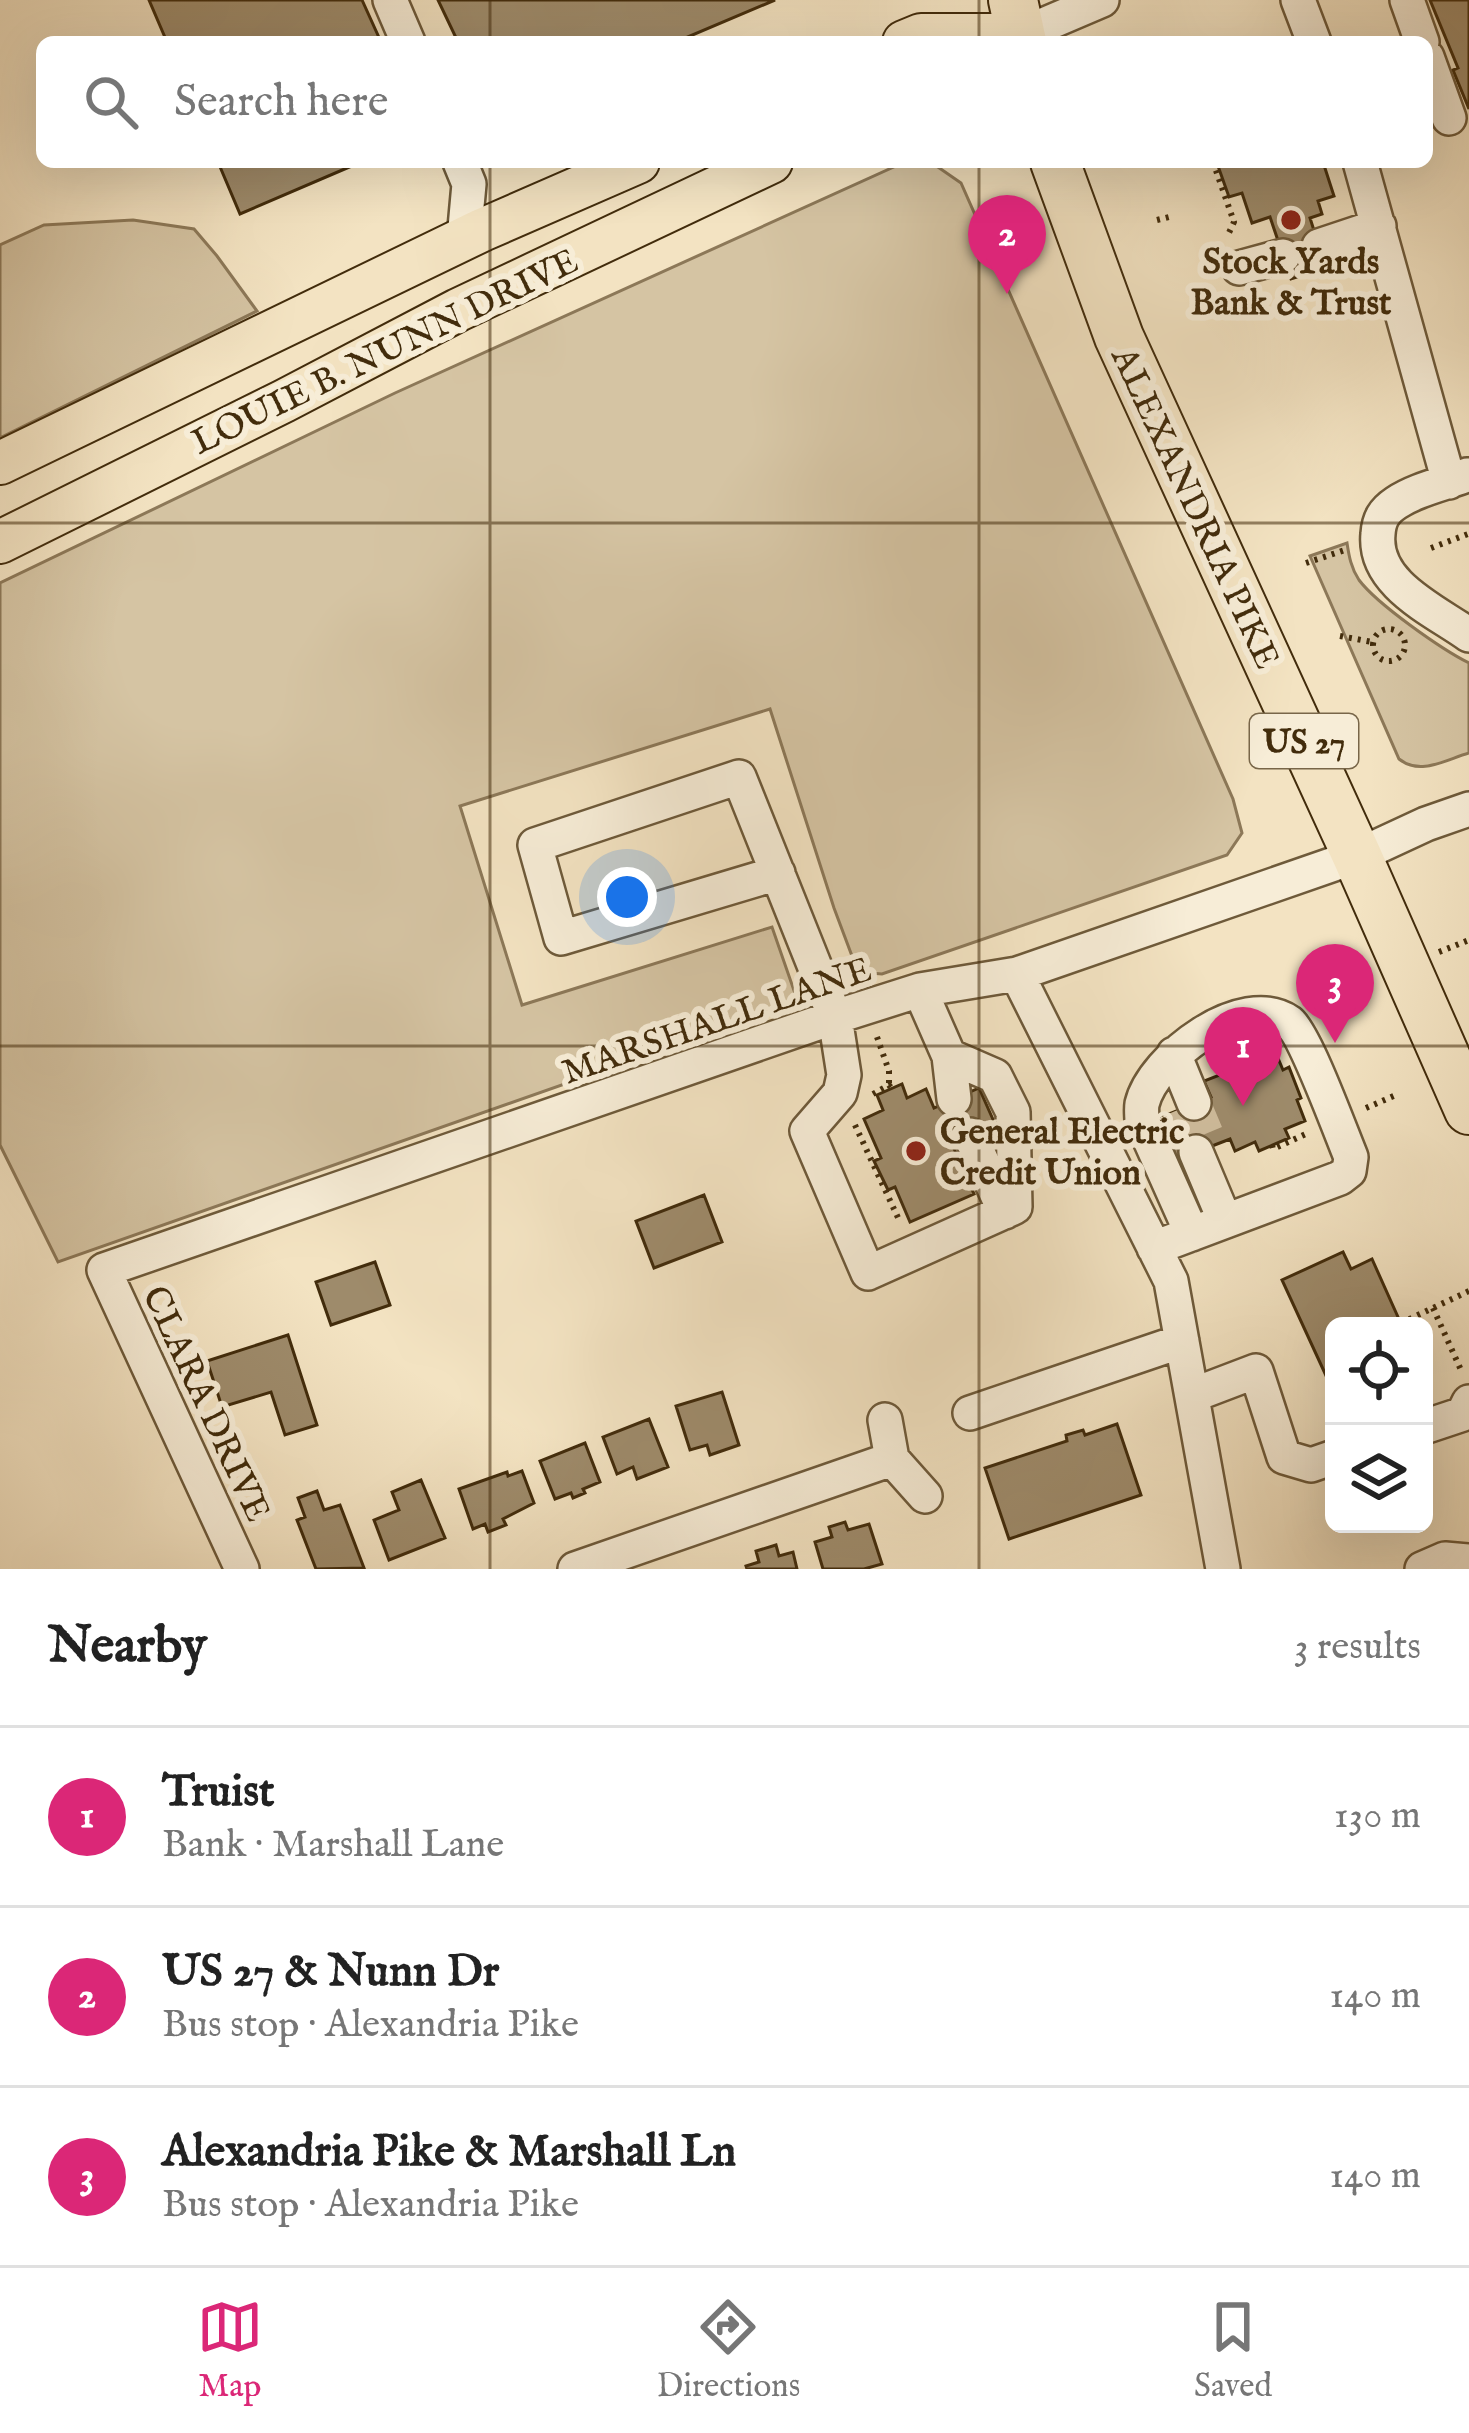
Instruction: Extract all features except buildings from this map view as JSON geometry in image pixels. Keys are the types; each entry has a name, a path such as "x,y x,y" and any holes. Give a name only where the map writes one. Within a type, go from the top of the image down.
{"highway":[{"name":"ALEXANDRIA PIKE","path":"1057,168 1119,337 1469,1110"}],"main road":[{"path":"917,36 1016,30"},
{"name":"LOUIE B. NUNN DRIVE","path":"0,463 464,239 624,168"},
{"name":"LOUIE B. NUNN DRIVE","path":"0,542 458,310 758,168"}],"street":[{"path":"390,0 405,36"},
{"path":"1016,30 1102,0"},
{"path":"1298,0 1312,36"},
{"path":"1407,0 1420,36"},
{"path":"1433,73 1449,118"},
{"path":"1362,168 1459,478 1408,496 1383,514 1379,556 1389,577 1469,635"},
{"path":"464,173 519,214"},
{"path":"464,173 464,239"},
{"path":"1319,246 1379,226"},
{"path":"1232,254 1283,256"},
{"path":"778,872 560,938 535,845 739,777 778,872 835,1017 844,1075 840,1093 807,1131 868,1273 1015,1208 1012,1112 995,1076 950,1056"},
{"name":"MARSHALL LANE","path":"104,1270 835,1017 920,990 1017,974 1357,856 1469,808"},
{"path":"1017,974 1171,1281 1223,1569"},
{"path":"920,990 950,1056 954,1099"},
{"path":"1154,1249 1349,1172 1352,1157 1302,1040 1288,1022 1269,1016 1243,1014 1215,1026 1163,1068 1142,1104 1142,1122 1217,1224"},
{"path":"1163,1068 1180,1109"},
{"path":"970,1135 1005,1212"},
{"path":"1197,1152 1217,1224"},
{"name":"CLARA DRIVE","path":"104,1270 242,1569"},
{"path":"970,1413 1182,1341"},
{"path":"1192,1395 1256,1371 1284,1457 1311,1465 1325,1460"},
{"path":"1430,1425 1463,1414 1468,1402"},
{"path":"885,1420 892,1460 925,1496"},
{"path":"575,1569 892,1460"},
{"path":"1422,1569 1445,1559 1469,1561"}],"path":[{"path":"1216,168 1234,222 1232,254"},
{"path":"1157,220 1173,216"},
{"path":"1431,548 1468,534 1469,538"},
{"path":"1306,563 1377,541"},
{"path":"1395,630 1403,636 1404,654 1388,662 1378,659 1372,642 1377,633 1395,630"},
{"path":"1340,636 1372,642"},
{"path":"862,1108 870,1095 891,1087 877,1037"},
{"path":"854,1123 914,1252"},
{"path":"1413,1317 1469,1291"},
{"path":"1433,1307 1466,1381 1468,1402"}],"shaded area":[{"path":"892,168 939,168 961,183 1233,799 1242,833 1227,855 882,974 858,972 770,709 460,806 522,1005 772,927 798,1002 58,1262 0,1145 0,583 395,393"},
{"path":"133,220 194,229 257,311 0,438 0,245 44,225"},
{"path":"1347,543 1354,571 1368,590 1410,625 1469,663 1469,753 1424,766 1399,759 1310,556"}],"tunnel":[{"path":"1194,1103 1212,1146"},
{"path":"1166,1115 1184,1157"}],"place":[{"name":"Stock Yards Bank & Trust","path":"1291,220"},
{"name":"US 27 & Nunn Dr","path":"1007,294"},
{"name":"Alexandria Pike & Marshall Ln","path":"1335,1043"},
{"name":"Truist","path":"1243,1106"},
{"name":"General Electric Credit Union","path":"916,1151"}]}
